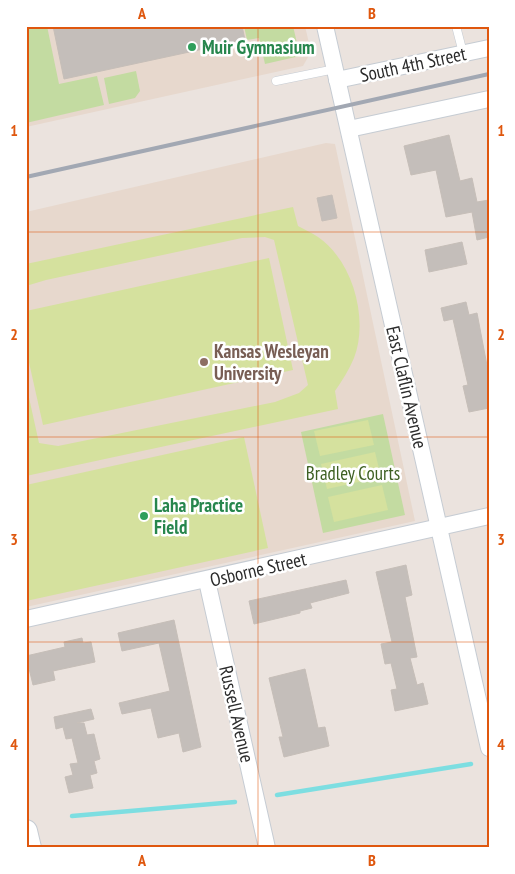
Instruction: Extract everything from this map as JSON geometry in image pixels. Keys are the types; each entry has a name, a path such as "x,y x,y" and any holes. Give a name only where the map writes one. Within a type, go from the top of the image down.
{"main road":[{"path":"26,831 30,848"}],"street":[{"name":"East Claflin Avenue","path":"325,26 489,748"},
{"name":"South 4th Street","path":"336,74 489,48"},
{"path":"348,129 489,98"},
{"name":"Osborne Street","path":"26,619 207,581 489,516"},
{"name":"Russell Avenue","path":"207,581 267,848"}],"lane":[{"path":"456,26 463,53"},
{"path":"276,81 336,74"}],"shaded area":[{"path":"26,26 305,26 311,52 303,66 26,127"},
{"name":"Kansas Wesleyan University","path":"326,143 335,144 415,521 26,607 26,212"}],"green space":[{"path":"26,26 47,26 59,84 97,76 104,105 26,123"},
{"path":"244,26 293,26 300,56 265,64 259,38 247,40"},
{"path":"136,71 140,91 135,98 109,104 104,78"},
{"path":"293,207 298,226 318,237 330,247 349,276 355,292 360,326 358,343 354,358 335,391 338,409 26,476 26,384 39,443 58,446 275,402 299,393 308,385 274,240 265,237 242,238 46,280 26,286 26,264"},
{"path":"269,258 293,370 43,425 26,349 26,311"},
{"name":"Bradley Courts","path":"383,414 405,515 323,533 301,432"},
{"path":"368,420 374,445 320,456 314,431"},
{"name":"Laha Practice Field","path":"244,437 268,548 26,601 26,485"},
{"path":"375,452 381,477 327,489 321,464"},
{"path":"382,485 388,510 334,522 328,497"}],"building":[{"path":"53,26 242,26 245,40 64,79"},
{"path":"449,135 460,181 472,178 477,202 489,200 489,237 477,240 472,212 446,217 436,170 411,175 404,146"},
{"path":"332,195 337,218 322,221 317,198"},
{"path":"462,242 467,264 429,272 425,250"},
{"path":"466,302 469,315 477,313 489,376 489,408 469,412 463,386 468,385 453,319 444,321 441,308"},
{"path":"406,565 412,595 405,597 417,657 410,658 417,685 423,683 428,704 395,711 391,690 397,689 391,663 385,664 381,644 392,642 376,572"},
{"path":"346,580 349,593 310,603 312,608 300,611 300,613 254,624 249,601"},
{"path":"174,620 201,747 183,752 179,733 158,738 151,708 122,714 119,703 170,691 159,643 122,651 118,633"},
{"path":"82,638 83,643 91,642 95,662 53,671 55,680 33,685 26,656 65,647 64,642"},
{"path":"305,669 318,728 325,727 329,746 284,757 279,737 283,737 269,678"},
{"path":"91,709 94,719 77,723 84,723 87,735 94,734 100,759 94,761 97,773 90,775 93,788 69,793 65,777 73,775 70,764 78,763 72,738 66,739 63,727 56,729 54,717"}],"waterway":[{"path":"277,795 471,764"},
{"path":"72,816 235,802"}],"railway":[{"path":"26,177 489,74"}],"place":[{"name":"Muir Gymnasium","path":"192,47"},
{"name":"Kansas Wesleyan University","path":"204,362"},
{"name":"Laha Practice Field","path":"144,516"}]}
